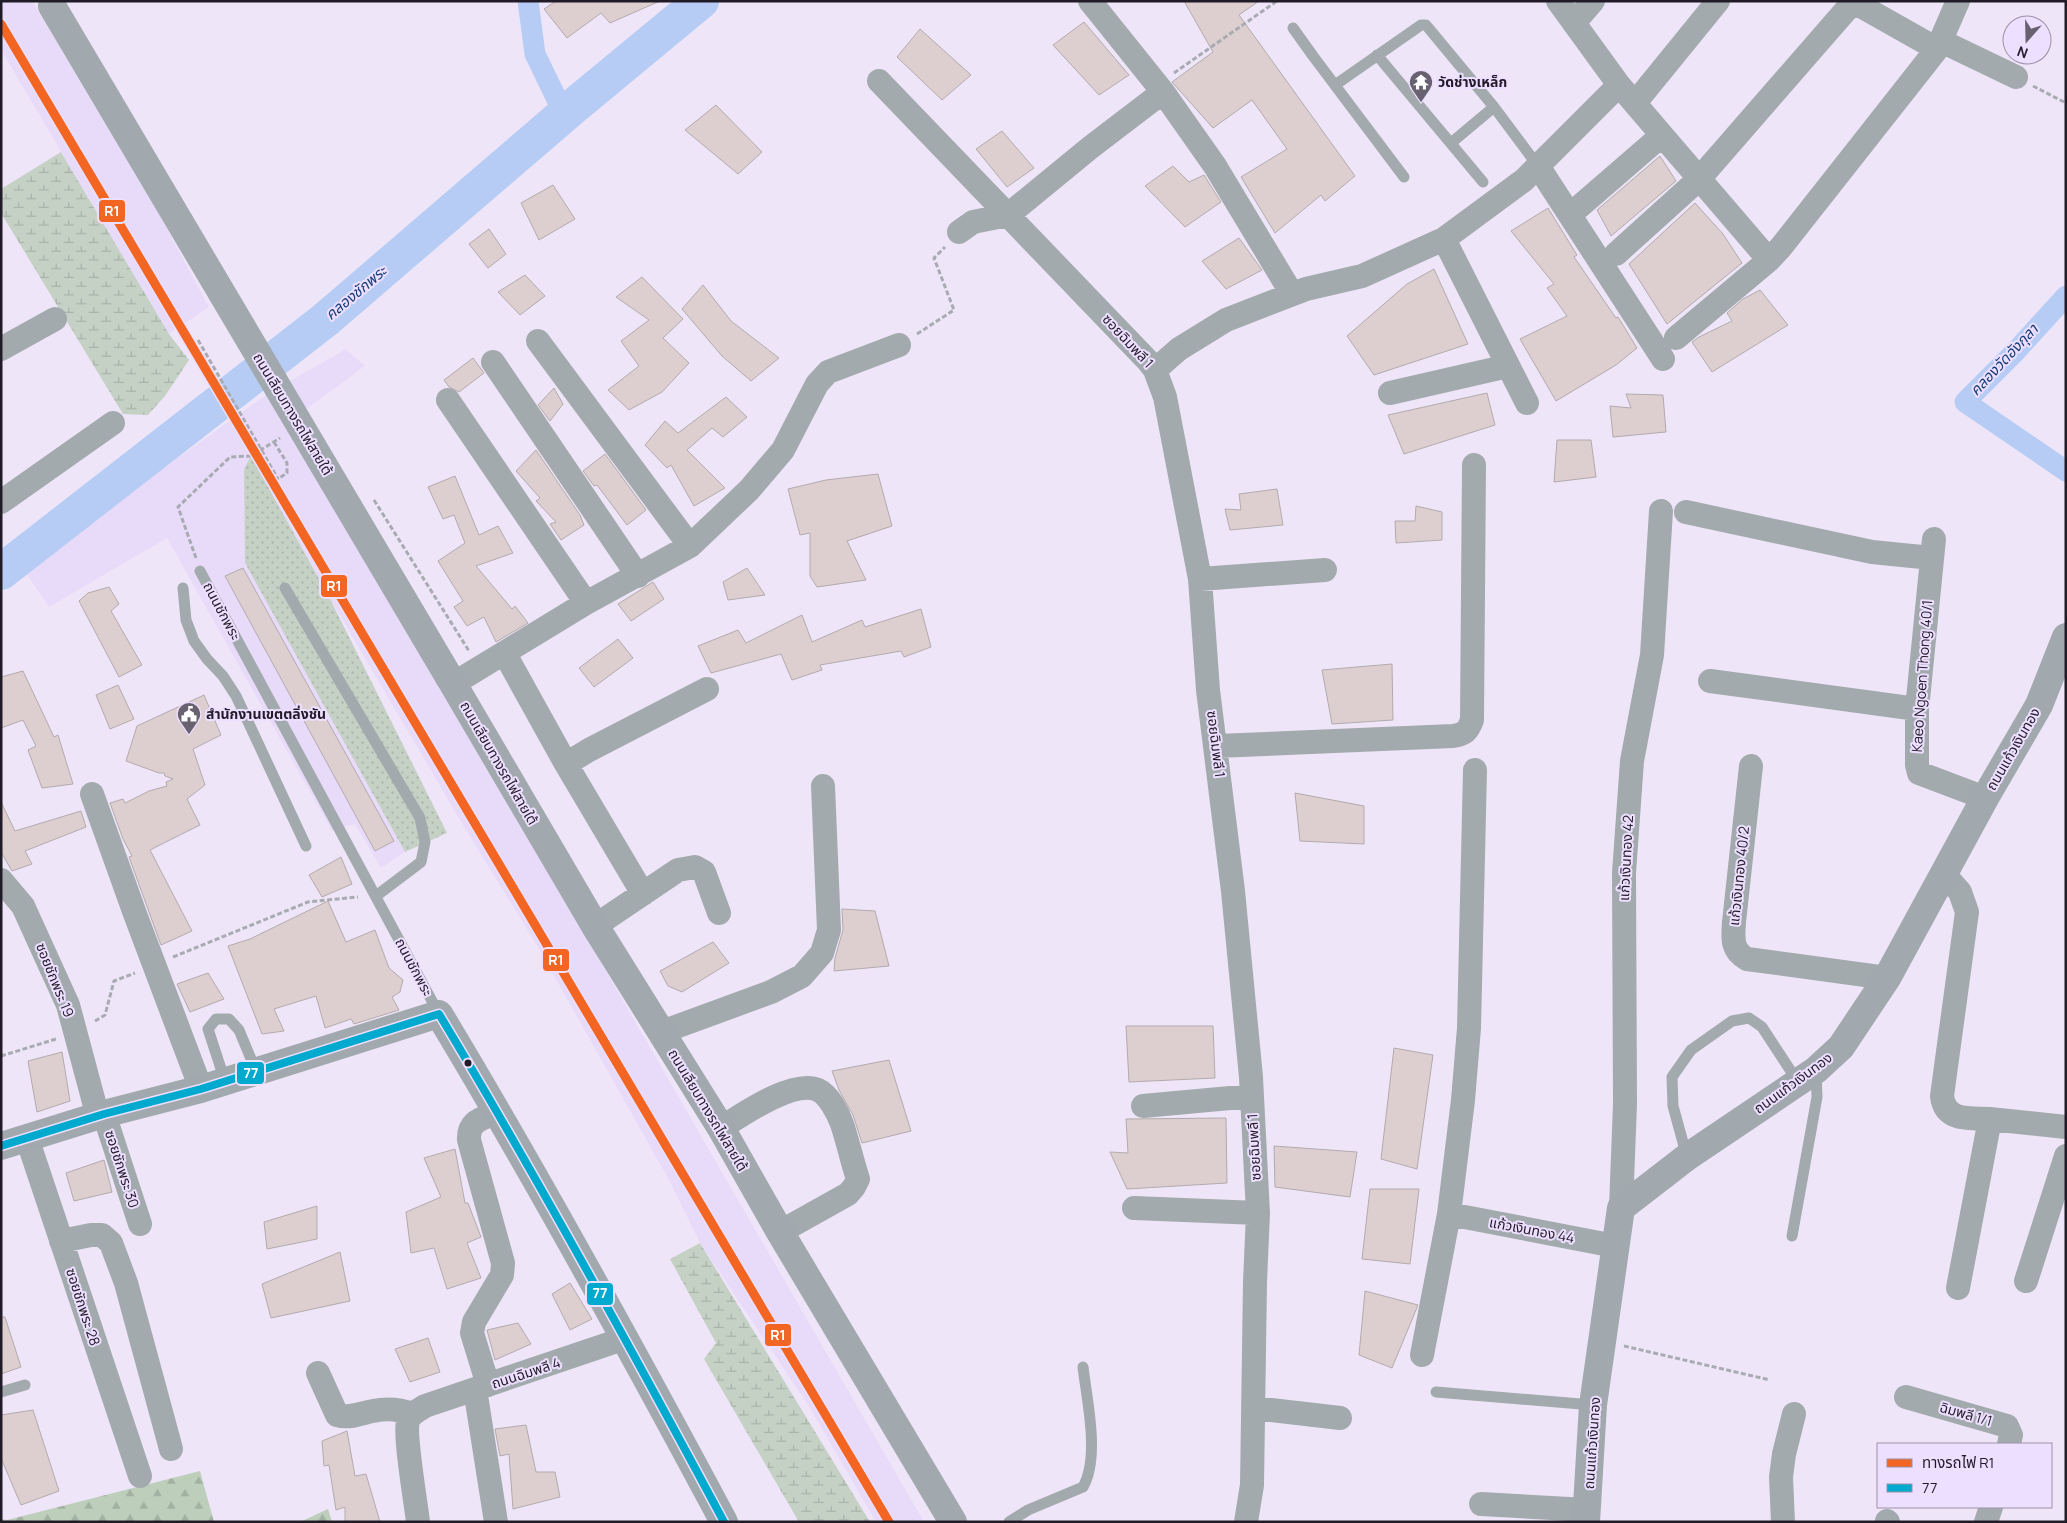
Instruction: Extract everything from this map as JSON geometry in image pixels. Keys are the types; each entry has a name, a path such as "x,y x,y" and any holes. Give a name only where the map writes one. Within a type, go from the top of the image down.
{"street":[{"path":"1090,1 1160,88 1215,166 1292,294"},
{"path":"1558,1 1619,85 1660,136 1769,260"},
{"path":"1574,23 1593,1"},
{"path":"1635,103 1718,1"},
{"path":"1616,254 1699,179 1853,1 1939,45 2016,77"},
{"path":"1676,338 1769,260 1781,247 1939,45 1958,1"},
{"name":"ถนนเลียบทางรถไฟสายใต้","path":"50,4 595,926 721,1128 780,1232 954,1522"},
{"name":"ซอยฉิมพลี 1","path":"879,81 1155,370 1165,397 1200,579 1208,690 1233,891 1252,1096 1258,1213 1252,1485 1246,1522"},
{"path":"1155,370 1179,349 1226,320 1292,294 1362,276 1444,239 1524,180 1619,85"},
{"path":"959,232 973,222 1008,215 1160,88"},
{"path":"1579,207 1660,136"},
{"path":"1538,166 1663,359"},
{"path":"1444,239 1527,403"},
{"path":"1,349 55,319"},
{"path":"538,341 690,546"},
{"path":"451,680 505,654 586,603 690,546 749,490 783,450 818,384 828,372 899,345"},
{"path":"494,362 638,576"},
{"path":"1390,392 1508,366"},
{"path":"448,400 586,603"},
{"path":"1,502 113,423"},
{"path":"1216,746 1453,736 1462,735 1468,731 1472,720 1474,465"},
{"name":"แก้วเงินทอง 42","path":"1621,1208 1625,1104 1624,873 1632,761 1652,655 1661,512"},
{"name":"Kaeo Ngoen Thong 40/1","path":"1686,512 1872,552 1933,549 1917,709 1916,754 1919,773 1985,798"},
{"path":"1200,579 1325,570"},
{"name":"ถนนแก้วเงินทอง","path":"1587,1516 1593,1404 1621,1208 1687,1157 1807,1076 1842,1048 1887,978 1985,798 2039,705 2066,637"},
{"path":"505,654 566,764 642,894"},
{"path":"1710,681 1917,709"},
{"path":"566,764 589,750 707,689"},
{"name":"แก้วเงินทอง 40/2","path":"1751,766 1734,922 1733,943 1739,954 1747,959 1887,978"},
{"path":"1422,1355 1449,1214 1463,1100 1469,1028 1475,770"},
{"path":"661,1034 771,992 802,976 822,953 829,930 823,786"},
{"path":"92,794 154,965 213,1085"},
{"path":"595,926 678,870 694,867 704,872 719,913"},
{"path":"1944,874 1960,892 1967,912 1952,1015 1942,1096 1943,1104 1953,1115 1961,1118 2066,1127"},
{"name":"ซอยชักพระ 19","path":"1,880 23,906 68,1005 101,1116"},
{"path":"439,1014 498,1112 626,1338 724,1522"},
{"name":"ถนนชักพระ","path":"11,1141 213,1085 439,1014"},
{"path":"721,1128 788,1091 808,1088 819,1090 828,1097 842,1122 858,1179 848,1194 780,1232"},
{"path":"1143,1106 1252,1096"},
{"path":"496,1522 482,1387 472,1333 474,1322 502,1275 503,1263 468,1131 474,1122 498,1112"},
{"name":"ซอยชักพระ 30","path":"101,1116 140,1224"},
{"path":"1958,1288 1990,1119"},
{"name":"ซอยชักพระ 28","path":"11,1141 61,1241 140,1476"},
{"path":"2026,1281 2066,1156"},
{"path":"1134,1208 1258,1213"},
{"name":"แก้วเงินทอง 44","path":"1449,1214 1615,1246"},
{"path":"61,1241 91,1235 102,1235 111,1243 126,1283 171,1449"},
{"name":"ถนนฉิมพลี 4","path":"419,1410 626,1338"},
{"path":"318,1373 337,1415 347,1417 390,1409 419,1410"},
{"name":"ฉิมพลี 1/1","path":"1906,1397 2006,1426 2011,1435 2010,1443"},
{"path":"1254,1408 1340,1418"},
{"path":"418,1522 408,1437 408,1421 419,1410"},
{"path":"1783,1522 1781,1477 1784,1454 1794,1414"},
{"path":"1481,1504 1587,1516"},
{"path":"1986,1522 1991,1508"}],"lane":[{"path":"1336,85 1421,25 1426,26 1494,107 1538,166"},
{"path":"1293,28 1404,177"},
{"path":"1377,55 1483,182"},
{"path":"1450,143 1494,107"},
{"name":"ถนนชักพระ","path":"200,571 439,1014"},
{"path":"183,588 186,620 194,641 223,676 236,696 306,846"},
{"path":"284,588 420,818 425,842 422,862 376,896"},
{"path":"1687,1157 1673,1106 1672,1077 1691,1050 1732,1021 1749,1018 1762,1027 1807,1076 1817,1097 1792,1236"},
{"path":"213,1085 208,1029 216,1019 228,1019 239,1030 256,1071"},
{"path":"1008,1522 1028,1510 1083,1487 1088,1478 1090,1437 1083,1367"},
{"path":"1,1392 25,1385"},
{"path":"1436,1392 1593,1404"}],"path":[{"path":"1160,88 1277,1"},
{"path":"2016,77 2066,103"},
{"path":"899,345 954,310 934,258 959,232"},
{"path":"198,340 278,479 287,474 287,463 274,442"},
{"path":"1,1056 75,1033 105,1015 114,981 308,902 376,896"},
{"path":"1602,1341 1770,1380"}],"shaded area":[{"path":"1,1 32,1 161,218 209,307 169,334 1,50"},
{"path":"346,349 365,366 286,424 507,800 924,1522 876,1522 810,1408 700,1243 669,1180 535,942 463,825 329,597 251,456 244,469 245,563 405,852 381,868 355,824 332,831 167,538 49,607 23,569 269,393"}],"green space":[{"path":"61,152 169,334 189,360 165,396 148,415 123,414 1,213 1,189"},
{"path":"251,456 329,597 447,833 405,852 245,563 244,469"},
{"path":"700,1243 870,1522 799,1522 704,1359 716,1343 670,1259"},
{"path":"200,1471 214,1522 1,1522 1,1519 7,1520"},
{"path":"328,1509 332,1522 300,1522"}],"building":[{"path":"556,1 660,1 610,23 601,13 567,38 544,9"},
{"path":"1184,1 1259,1 1239,15 1355,176 1325,201 1321,195 1275,233 1241,177 1287,149 1252,100 1213,128 1172,82 1213,52"},
{"path":"1084,22 1129,75 1099,95 1053,45"},
{"path":"920,29 971,75 942,100 897,57"},
{"path":"716,105 762,152 738,174 685,130"},
{"path":"1002,131 1034,168 1007,187 976,149"},
{"path":"1660,156 1676,181 1611,236 1597,210"},
{"path":"1173,166 1189,182 1204,175 1221,202 1185,227 1145,186"},
{"path":"553,185 575,219 539,240 521,203"},
{"path":"1695,203 1723,234 1742,263 1667,324 1629,264"},
{"path":"1548,208 1577,255 1574,257 1616,318 1618,317 1637,348 1616,365 1556,401 1520,339 1567,316 1547,288 1554,284 1511,231"},
{"path":"489,229 506,254 488,268 469,244"},
{"path":"1239,238 1262,270 1226,289 1202,261"},
{"path":"1434,269 1468,344 1374,375 1347,336 1407,284"},
{"path":"525,275 545,296 520,315 498,292"},
{"path":"642,277 683,319 663,338 689,363 662,392 629,410 608,390 639,366 621,341 649,320 616,297"},
{"path":"703,285 731,321 779,358 751,381 722,356 682,309"},
{"path":"1760,290 1788,325 1712,372 1692,342 1732,321 1727,313 1743,299"},
{"path":"473,358 484,373 459,392 449,387 444,380"},
{"path":"554,388 563,404 550,421 538,405"},
{"path":"1487,393 1495,425 1404,454 1388,415"},
{"path":"1626,394 1663,395 1666,432 1613,437 1610,406 1631,408"},
{"path":"726,397 747,417 723,437 712,428 687,450 725,488 694,506 671,465 667,468 645,445 665,421 678,433"},
{"path":"1557,440 1591,440 1596,477 1554,482"},
{"path":"536,450 580,515 584,525 561,540 550,524 556,522 536,501 540,498 516,471"},
{"path":"605,454 646,510 627,525 597,485 594,486 583,471"},
{"path":"878,474 892,526 847,541 866,580 817,587 810,576 810,533 800,535 788,489 826,480"},
{"path":"455,476 479,535 498,526 513,553 476,566 512,609 515,606 528,623 496,642 484,617 467,626 454,607 463,601 438,561 465,543 454,515 443,519 428,487"},
{"path":"1277,489 1283,525 1230,530 1225,509 1241,510 1239,494"},
{"path":"1416,506 1442,512 1442,540 1396,543 1395,521 1415,521"},
{"path":"243,568 394,841 375,851 225,576"},
{"path":"747,568 765,595 728,600 723,582"},
{"path":"653,582 664,599 631,621 618,604"},
{"path":"109,587 119,604 111,611 142,665 119,677 79,601 88,593"},
{"path":"921,609 931,647 904,657 901,651 820,665 822,670 792,680 781,654 711,673 698,646 738,630 746,643 802,615 812,642 862,620 865,627"},
{"path":"618,639 633,658 594,687 579,668"},
{"path":"1392,664 1393,720 1332,724 1322,670"},
{"path":"23,671 54,737 58,735 73,784 42,788 28,750 36,746 23,720 1,728 1,677"},
{"path":"118,685 134,719 110,729 96,695"},
{"path":"204,695 221,735 193,749 205,785 187,799 200,825 150,850 192,931 161,945 129,857 132,856 123,839 110,803 123,799 125,803 149,791 167,786 166,782 173,779 165,776 164,773 159,773 126,761 137,726"},
{"path":"1295,793 1364,806 1364,844 1300,841"},
{"path":"1,802 15,831 81,811 86,827 25,851 32,864 12,871 1,852"},
{"path":"341,857 352,884 322,897 309,875"},
{"path":"328,901 346,942 375,930 389,968 403,980 400,992 392,997 399,1010 354,1024 351,1019 325,1028 316,996 274,1009 284,1031 262,1034 228,946 250,939"},
{"path":"842,909 875,911 889,966 834,971 835,958 843,930"},
{"path":"713,942 729,963 682,992 668,986 660,971"},
{"path":"208,973 224,999 190,1012 177,984"},
{"path":"1126,1026 1213,1026 1215,1078 1129,1082"},
{"path":"1394,1048 1433,1055 1417,1169 1381,1159"},
{"path":"62,1052 70,1101 37,1112 28,1061"},
{"path":"889,1060 911,1131 862,1143 853,1115 839,1090 832,1071"},
{"path":"1226,1118 1227,1183 1127,1189 1110,1152 1128,1153 1126,1119"},
{"path":"1274,1146 1357,1152 1350,1197 1275,1187"},
{"path":"455,1149 465,1203 468,1203 481,1237 467,1243 481,1278 447,1289 434,1248 411,1253 406,1212 441,1197 424,1158"},
{"path":"104,1160 112,1192 74,1201 66,1173"},
{"path":"1370,1189 1419,1189 1410,1264 1362,1259"},
{"path":"317,1206 317,1239 267,1249 264,1222"},
{"path":"340,1252 350,1301 271,1318 262,1284"},
{"path":"570,1283 592,1319 570,1330 552,1294"},
{"path":"1365,1291 1418,1305 1392,1368 1359,1355"},
{"path":"1,1317 5,1317 21,1367 1,1374"},
{"path":"518,1323 531,1344 495,1360 487,1330"},
{"path":"428,1338 440,1372 410,1382 395,1349"},
{"path":"33,1410 59,1491 21,1505 1,1458 1,1415"},
{"path":"526,1425 536,1472 555,1472 560,1497 513,1509 509,1454 500,1456 495,1429"},
{"path":"347,1431 355,1476 366,1474 380,1522 345,1522 345,1507 336,1510 329,1465 324,1466 322,1441"}],"waterway":[{"path":"528,1 535,54 564,114"},
{"name":"คลองชักพระ","path":"1,572 325,320 574,106 701,1"},
{"name":"คลองวัดอังกุลา","path":"2066,296 2016,351 1965,402 2066,471"}],"rail line":[{"name":"R1","path":"1,24 889,1522"}],"transit line":[{"name":"77","path":"1,1146 104,1114 201,1089 439,1014 513,1139 655,1393 724,1522"}],"place":[{"name":"วัดช่างเหล็ก","path":"1421,103"},
{"name":"สำนักงานเขตตลิ่งชัน","path":"189,735"}]}
